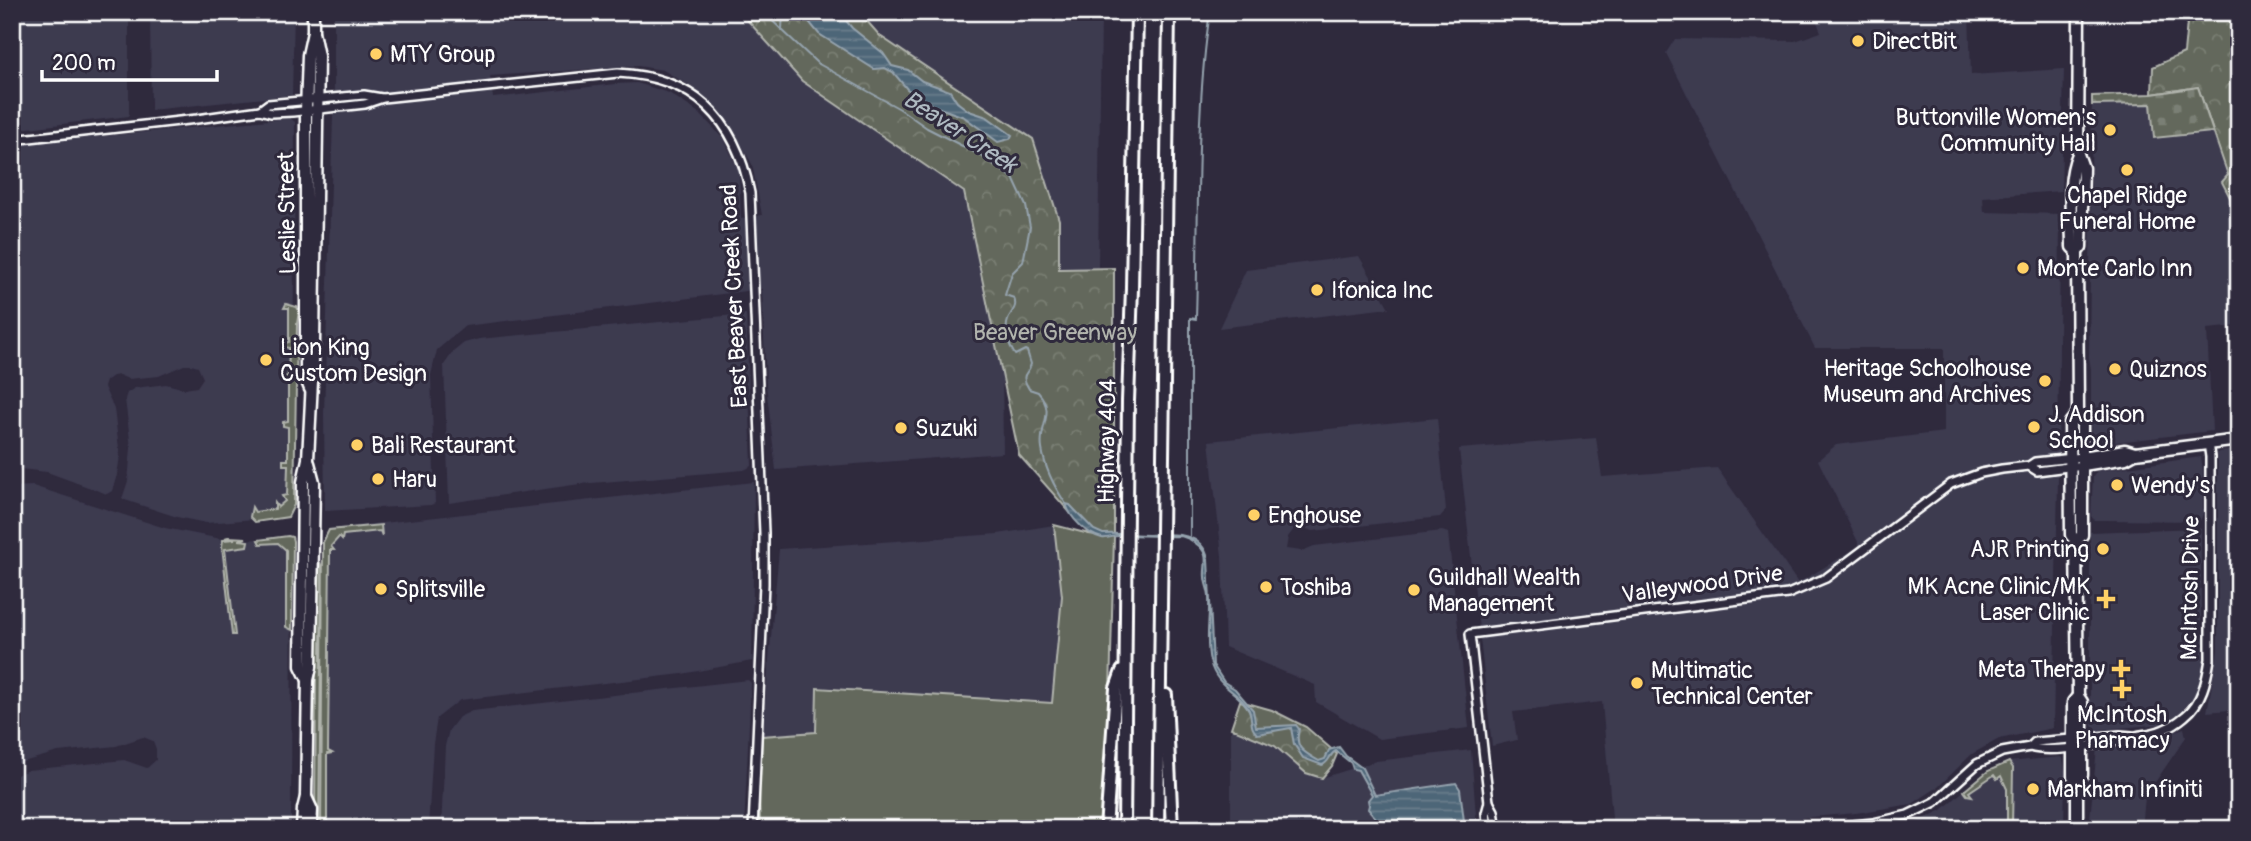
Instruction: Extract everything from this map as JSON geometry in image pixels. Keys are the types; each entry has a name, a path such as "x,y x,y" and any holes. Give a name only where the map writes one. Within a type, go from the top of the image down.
{"highway":[{"name":"Highway 404","path":"1124,829 1128,415 1137,12"},
{"path":"1157,829 1169,12"},
{"path":"1160,616 1172,829"},
{"path":"1106,829 1116,688 1125,662"}],"main road":[{"name":"Leslie Street","path":"302,829 306,797 308,680 311,667 314,482 308,459 311,393 306,379 311,105 308,55 313,32 313,12"},
{"path":"2076,541 2082,535 2083,461 2082,422 2078,413 2077,252 2072,247 2071,203 2073,165 2078,154 2079,12"},
{"path":"2077,829 2077,784 2073,776 2078,742 2073,702 2078,696 2076,541 2071,534 2070,423 2078,413"},
{"path":"2083,461 2125,450 2135,453 2239,440"},
{"name":"Leslie Street","path":"306,797 312,810 312,829"}],"street":[{"name":"East Beaver Creek Road","path":"12,140 197,120 260,110 271,113 364,95 383,98 618,73 645,75 677,85 691,93 720,120 737,145 750,193 764,533 753,829"},
{"name":"McIntosh Drive","path":"1813,829 1873,823 1908,815 1935,802 1977,764 2002,752 2030,747 2035,742 2118,742 2165,729 2186,716 2198,700 2207,678 2210,659 2208,443"},
{"name":"Valleywood Drive","path":"1489,802 1470,634 1788,594 1826,578 1951,484 1981,473 2029,466 2035,462 2083,461"},
{"path":"1488,829 1486,813 1489,802"},
{"path":"1489,802 1494,811 1497,829"}],"shaded area":[{"path":"12,12 129,12 129,116 12,130"},
{"path":"150,12 294,12 292,95 151,110"},
{"path":"334,12 740,12 778,55 837,106 964,192 1002,366 1003,453 776,470 766,385 762,289 465,326 437,350 431,375 435,503 325,511 324,414","holes":["638,66 663,70 692,87 728,121 752,164 762,215 741,219 739,172 724,139 699,113 669,93 637,83 493,98 490,76"]},
{"path":"859,12 1101,12 1098,268 1059,269 1059,220"},
{"path":"1813,12 1969,12 1971,75 2064,69 2061,191 1983,197 1984,212 2060,214 2053,728 1999,739 1972,754 1938,787 1912,804 1856,813 1676,829 1613,829 1602,702 1513,712 1517,740 1492,746 1459,449 1596,438 1602,477 1717,468 1798,583 1860,546 1818,460 1836,445 1944,432 1944,348 1815,348 1666,53 1675,39 1795,41 1821,32"},
{"path":"2198,87 2228,175 2222,182 2239,215 2239,326 2207,329 2212,431 2091,445 2089,357 2092,96 2152,94"},
{"path":"290,118 295,122 290,516 206,523 177,517 122,499 128,481 131,448 125,399 127,393 135,388 166,384 185,389 197,387 203,378 198,367 191,365 184,365 159,376 128,379 119,375 106,381 104,387 114,409 120,456 112,491 107,494 47,472 12,468 12,145"},
{"path":"1359,256 1389,308 1219,328 1246,270"},
{"path":"746,314 752,466 744,470 580,484 449,503 444,365 464,343 479,339"},
{"path":"1437,418 1446,510 1440,517 1313,531 1301,527 1294,529 1288,537 1286,549 1302,551 1314,546 1442,531 1448,533 1469,728 1379,739 1316,702 1315,685 1225,647 1222,556 1209,441"},
{"path":"2239,449 2239,709 2207,712 2218,651 2218,452"},
{"path":"2201,457 2203,514 2200,521 2094,520 2091,516 2093,477 2097,471"},
{"path":"754,482 752,661 682,674 460,700 437,718 428,829 324,829 328,529"},
{"path":"33,486 165,528 221,539 292,536 291,829 12,829 12,777 28,770 124,760 147,768 156,760 153,741 143,737 116,746 58,752 12,765 12,487"},
{"path":"1054,525 1062,596 1052,703 818,688 816,732 762,736 779,549 998,534"},
{"path":"2201,529 2203,669 2194,696 2178,715 2162,724 2099,730 2093,728 2090,717 2090,532"},
{"path":"748,680 751,683 744,829 441,829 445,746 449,730 459,717 472,711"},
{"path":"1231,728 1275,746 1306,773 1322,778 1376,761 1471,750 1477,829 1231,829"},
{"path":"2184,728 2186,737 2145,797 2142,829 2089,829 2097,748 2134,746"},
{"path":"2060,757 2063,759 2065,771 2064,829 1897,829 1942,810 1995,767 2009,762"}],"green space":[{"name":"Beaver Greenway","path":"740,12 859,12 880,36 1033,139 1059,220 1059,269 1114,268 1114,536 1089,534 1019,455 964,192 802,81"},
{"path":"2188,12 2239,12 2239,215 2222,182 2228,175 2198,87 2152,94 2153,67 2184,53"},
{"path":"2198,87 2213,132 2154,138 2151,104 2092,105 2092,96 2152,94"},
{"path":"286,304 297,307 299,311 294,505 288,517 255,522 250,517 252,507 255,512 275,509 275,503 278,507 285,501 282,496 287,495 288,465 283,465 283,460 288,460 288,427 283,426 283,422 288,421 288,382 283,381 283,377 288,376 289,348 284,347 284,343 289,342 289,308 284,308"},
{"path":"381,525 382,536 380,531 343,535 342,540 339,537 331,546 334,550 330,550 328,751 332,753 327,754 327,829 321,829 323,542 329,530"},
{"path":"1054,525 1089,534 1114,536 1110,693 1100,829 760,829 762,736 816,732 817,688 1052,703 1062,596"},
{"path":"292,537 293,541 292,630 286,627 286,550 278,543 260,544 258,540"},
{"path":"225,538 246,538 239,540 248,541 247,546 225,549 235,635 232,635 222,546 223,540 235,539"},
{"path":"320,562 319,829 315,829 316,657"},
{"path":"1240,701 1272,710 1306,727 1337,754 1332,766 1322,778 1306,773 1275,746 1231,728"},
{"path":"2009,762 2013,768 2012,829 2007,829 2007,789 2001,776 1997,779 1994,775 1969,792 1972,796 1964,791 1988,771"}],"water":[{"path":"801,12 839,12 852,28 883,53 892,66 908,70 922,81 950,91 957,102 969,111 987,117 1012,135 1010,139 998,142 964,117 934,106 907,89 893,72 885,68 874,69 819,34"},
{"path":"1066,504 1094,530 1103,534 1175,535 1184,536 1192,538 1199,543 1208,559 1213,665 1224,682 1235,689 1253,710 1256,727 1296,725 1299,729 1299,746 1319,761 1325,759 1329,750 1339,747 1362,768 1375,795 1456,783 1460,789 1465,829 1379,829 1376,818 1368,809 1368,800 1372,795 1358,770 1353,769 1351,763 1336,751 1322,765 1303,758 1294,744 1291,728 1257,734 1253,729 1249,710 1239,697 1217,678 1210,661 1209,595 1205,580 1206,558 1202,549 1181,536 1126,535 1102,538 1080,525"}],"waterway":[{"name":"Beaver Creek","path":"763,12 817,63 900,109 927,128 980,155 1013,178 1026,206 1030,227 1023,262 1012,273 1005,295 1014,298 1015,305 1008,320 1007,334 1015,355 1027,351 1031,364 1025,380 1029,389 1038,392 1047,413 1041,441 1043,456 1051,478 1066,504"},
{"path":"782,29 783,12"},
{"path":"1190,536 1190,318 1196,319 1200,126 1210,12"}],"place":[{"name":"DirectBit","path":"1858,41"},
{"name":"MTY Group","path":"376,54"},
{"name":"Buttonville Women's Community Hall","path":"2110,130"},
{"name":"Chapel Ridge Funeral Home","path":"2127,170"},
{"name":"Monte Carlo Inn","path":"2023,268"},
{"name":"Ifonica Inc","path":"1317,290"},
{"name":"Lion King Custom Design","path":"266,360"},
{"name":"Quiznos","path":"2115,369"},
{"name":"Heritage Schoolhouse Museum and Archives","path":"2045,381"},
{"name":"J. Addison School","path":"2034,427"},
{"name":"Suzuki","path":"901,428"},
{"name":"Bali Restaurant","path":"357,445"},
{"name":"Haru","path":"378,479"},
{"name":"Wendy's","path":"2117,485"},
{"name":"Enghouse","path":"1254,515"},
{"name":"AJR Printing","path":"2103,549"},
{"name":"Toshiba","path":"1266,587"},
{"name":"Splitsville","path":"381,589"},
{"name":"Guildhall Wealth Management","path":"1414,590"},
{"name":"MK Acne Clinic/MK Laser Clinic","path":"2106,599"},
{"name":"Meta Therapy","path":"2121,669"},
{"name":"Multimatic Technical Center","path":"1637,683"},
{"name":"McIntosh Pharmacy","path":"2122,689"},
{"name":"Markham Infiniti","path":"2033,789"}]}
